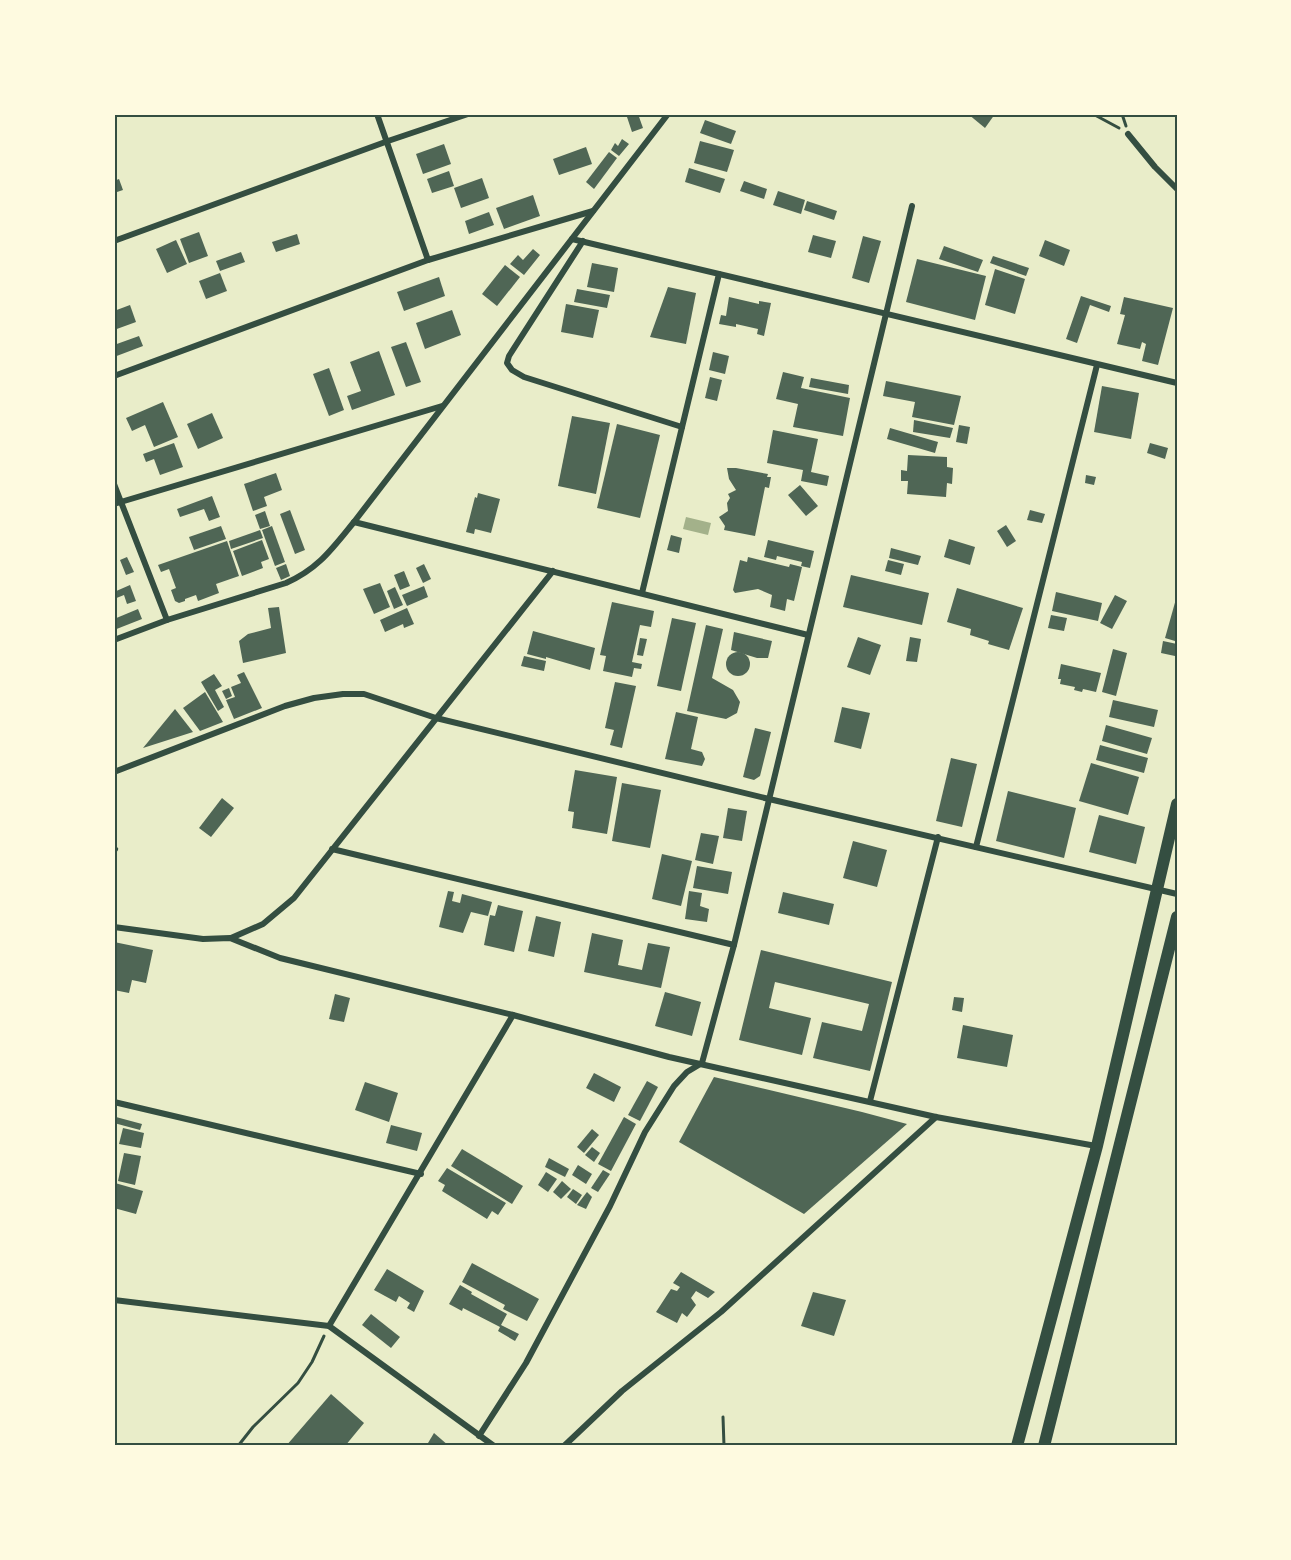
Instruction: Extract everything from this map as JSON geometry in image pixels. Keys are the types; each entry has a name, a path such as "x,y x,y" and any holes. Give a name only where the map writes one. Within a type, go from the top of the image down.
{"main road":[{"path":"1017,1446 1097,1146 1177,804"},
{"path":"1044,1446 1177,917"}],"street":[{"path":"377,114 428,260"},
{"path":"114,241 468,114"},
{"path":"114,640 286,583 315,567 354,522 668,114"},
{"path":"1128,134 1177,189"},
{"path":"479,1436 526,1363 610,1206 645,1132 674,1086 687,1072 702,1064 734,945 912,206"},
{"path":"114,376 428,260 594,210"},
{"path":"572,239 1177,383"},
{"path":"584,241 509,356 507,363 512,370 524,377 682,427"},
{"path":"642,593 719,274"},
{"path":"976,847 1097,365"},
{"path":"114,504 443,406"},
{"path":"114,484 167,621"},
{"path":"354,522 808,635"},
{"path":"114,927 203,939 230,938 263,924 279,912 294,898 553,571"},
{"path":"114,772 285,706 314,698 364,694 436,718 769,799 1177,894"},
{"path":"870,1101 938,837"},
{"path":"332,849 734,945"},
{"path":"230,938 280,958 513,1015 669,1057 936,1117 1097,1146"},
{"path":"329,1326 513,1015"},
{"path":"114,1102 421,1174"},
{"path":"564,1446 622,1391 721,1312 936,1117"},
{"path":"114,1300 329,1326 494,1446"}],"path":[{"path":"1093,114 1128,134"},
{"path":"238,1446 265,1414 298,1383 312,1362 329,1326"},
{"path":"723,1417 724,1446"}],"shaded area":[{"path":"686,517 711,523 708,535 683,529"}],"building":[{"path":"626,114 638,114 643,128 632,132"},
{"path":"968,114 995,114 985,128"},
{"path":"705,120 736,131 731,144 700,133"},
{"path":"622,139 629,144 619,156 611,150 615,143 618,146"},
{"path":"700,141 734,150 727,172 694,163"},
{"path":"444,144 451,164 423,174 416,154"},
{"path":"586,147 592,164 559,175 553,159"},
{"path":"609,152 617,158 594,189 586,182"},
{"path":"689,168 725,179 720,193 685,182"},
{"path":"449,171 454,186 432,193 427,179"},
{"path":"482,178 489,198 461,208 454,188"},
{"path":"119,179 123,190 114,193 114,181"},
{"path":"744,181 767,189 764,199 740,191"},
{"path":"778,191 805,200 801,214 773,205"},
{"path":"533,195 540,216 504,229 496,208"},
{"path":"807,201 837,211 834,220 804,210"},
{"path":"489,212 494,225 469,234 465,221"},
{"path":"199,232 208,256 189,263 180,239"},
{"path":"297,234 300,244 276,252 272,242"},
{"path":"813,235 836,241 831,258 808,252"},
{"path":"863,236 881,241 869,283 852,278"},
{"path":"176,240 187,264 167,273 156,249"},
{"path":"1045,240 1070,250 1064,266 1039,256"},
{"path":"944,246 983,260 978,272 939,259"},
{"path":"533,249 540,255 524,275 510,264 518,255 523,260"},
{"path":"241,252 245,262 220,271 216,261"},
{"path":"993,256 1029,268 1026,276 990,263"},
{"path":"917,259 986,276 975,320 906,302"},
{"path":"592,263 618,268 614,292 587,287"},
{"path":"505,265 520,277 497,306 482,294"},
{"path":"995,269 1025,279 1015,314 985,305"},
{"path":"220,273 227,291 206,299 199,281"},
{"path":"439,277 445,296 404,311 397,292"},
{"path":"668,287 696,293 686,344 650,337"},
{"path":"577,289 610,295 607,308 574,302"},
{"path":"1081,296 1111,306 1109,312 1090,305 1077,343 1066,339"},
{"path":"729,297 759,304 759,301 771,303 764,336 757,334 758,329 736,324 736,327 719,324 721,315 726,316"},
{"path":"1124,297 1173,308 1158,365 1142,361 1146,344 1142,342 1140,349 1117,344 1125,315 1120,314"},
{"path":"566,304 599,310 593,338 561,332"},
{"path":"130,305 136,322 114,330 114,311"},
{"path":"452,310 461,335 425,349 416,323"},
{"path":"139,336 143,346 114,357 114,345"},
{"path":"406,342 421,382 406,387 391,347"},
{"path":"379,351 395,395 352,410 347,396 361,391 350,362"},
{"path":"713,352 729,356 725,374 709,370"},
{"path":"329,368 344,410 329,416 313,374"},
{"path":"783,372 804,377 801,388 850,398 843,436 793,427 798,404 776,399"},
{"path":"710,377 722,380 717,401 705,398"},
{"path":"811,378 849,385 848,394 809,387"},
{"path":"886,381 961,396 954,425 912,417 915,402 883,396"},
{"path":"1102,386 1139,393 1131,439 1094,432"},
{"path":"163,402 178,437 154,447 145,425 132,431 126,418"},
{"path":"212,413 223,438 198,449 187,424"},
{"path":"572,416 610,423 596,494 558,486"},
{"path":"914,420 953,428 950,438 913,432"},
{"path":"617,424 660,435 640,518 597,508"},
{"path":"959,425 970,427 967,444 956,442"},
{"path":"890,428 938,442 935,453 887,439"},
{"path":"773,430 818,439 811,472 829,476 827,486 801,481 803,470 767,463"},
{"path":"174,443 183,467 160,475 154,459 146,462 143,454"},
{"path":"1150,443 1168,448 1165,459 1147,453"},
{"path":"908,455 947,457 947,467 953,468 952,484 947,483 946,497 907,494 908,481 901,481 901,470 907,471"},
{"path":"727,468 768,474 767,477 771,477 769,488 765,487 755,536 724,530 725,526 719,517 728,511 727,503 730,498 728,494 736,490 729,479"},
{"path":"276,473 282,490 264,497 267,506 253,511 244,484"},
{"path":"1086,475 1096,477 1094,485 1085,483"},
{"path":"800,485 818,506 806,516 788,495"},
{"path":"478,493 500,499 491,533 475,529 474,534 466,532"},
{"path":"212,496 220,517 209,521 204,509 180,517 177,509"},
{"path":"290,510 305,550 295,554 280,514"},
{"path":"1030,510 1045,514 1042,523 1027,520"},
{"path":"265,511 270,526 260,529 255,515"},
{"path":"1006,525 1016,541 1007,547 997,531"},
{"path":"221,526 226,539 194,550 189,537"},
{"path":"272,526 285,562 275,566 262,530"},
{"path":"260,530 263,538 231,549 229,541"},
{"path":"671,535 682,538 679,553 667,550"},
{"path":"949,539 975,547 970,565 944,557"},
{"path":"262,540 269,559 261,562 263,568 242,576 233,551"},
{"path":"768,540 814,551 810,568 801,566 802,562 777,556 776,560 764,557"},
{"path":"227,541 239,576 216,584 219,593 198,601 196,595 179,603 175,601 171,590 176,588 169,569 161,572 158,565"},
{"path":"891,548 921,556 918,565 889,558"},
{"path":"127,557 134,572 126,575 120,560"},
{"path":"748,557 789,567 790,564 802,567 794,601 787,599 785,611 770,607 772,595 758,589 735,593 733,590 740,560 747,562"},
{"path":"888,560 904,564 901,575 885,571"},
{"path":"286,564 290,576 281,580 276,568"},
{"path":"424,564 431,579 423,583 416,568"},
{"path":"404,571 410,586 400,590 394,575"},
{"path":"851,575 929,593 922,625 843,607"},
{"path":"380,583 390,607 374,614 363,589"},
{"path":"130,585 136,601 127,604 124,595 114,599 114,592"},
{"path":"424,586 428,597 407,606 402,595"},
{"path":"395,587 403,605 394,609 387,591"},
{"path":"957,588 1023,608 1009,650 988,644 989,641 970,635 971,629 947,622"},
{"path":"1056,592 1102,603 1098,621 1052,611"},
{"path":"1115,595 1127,601 1112,629 1100,623"},
{"path":"1176,599 1177,634 1175,641 1165,638"},
{"path":"612,602 654,611 651,627 640,625 632,662 642,664 641,669 634,668 632,677 603,671 606,656 600,655"},
{"path":"279,607 286,653 243,663 239,641 248,634 271,628 268,608"},
{"path":"407,608 414,624 404,628 403,624 385,632 380,620"},
{"path":"138,609 142,619 114,630 114,619"},
{"path":"1051,615 1067,618 1064,631 1048,628"},
{"path":"672,618 696,623 681,691 657,686"},
{"path":"706,625 723,629 712,678 733,690 740,702 737,713 726,719 687,711"},
{"path":"533,631 595,648 590,670 527,654"},
{"path":"734,632 772,641 768,658 757,658 731,650"},
{"path":"858,637 881,645 870,675 847,667"},
{"path":"910,637 921,639 917,662 906,661"},
{"path":"640,638 647,639 643,656 637,655"},
{"path":"1163,641 1177,644 1175,656 1161,653"},
{"path":"1113,649 1127,653 1116,696 1102,692"},
{"path":"738,652 746,656 750,664 746,672 738,676 730,672 726,664 730,656"},
{"path":"524,656 546,661 544,671 521,666"},
{"path":"1061,664 1101,673 1096,692 1083,689 1082,692 1074,690 1075,687 1060,684 1061,679 1058,679"},
{"path":"244,672 262,708 234,719 226,700 235,697 231,687 241,683 237,675"},
{"path":"214,674 222,686 215,690 224,707 218,711 201,682"},
{"path":"615,682 636,686 622,748 610,745 614,730 605,728"},
{"path":"229,688 232,696 226,699 222,691"},
{"path":"205,692 223,722 200,731 183,708"},
{"path":"1113,700 1158,710 1154,727 1109,717"},
{"path":"842,707 870,713 861,749 834,742"},
{"path":"175,709 193,732 143,748"},
{"path":"676,712 698,717 691,749 702,752 705,759 702,766 665,759"},
{"path":"1106,725 1152,738 1147,754 1102,741"},
{"path":"755,728 771,732 760,776 754,780 743,777"},
{"path":"1100,745 1148,758 1144,773 1096,760"},
{"path":"951,758 977,764 962,827 936,821"},
{"path":"1091,763 1139,777 1128,815 1079,801"},
{"path":"575,770 617,777 607,834 572,828 574,812 568,811"},
{"path":"622,783 661,790 650,848 612,841"},
{"path":"1008,791 1076,808 1064,858 996,841"},
{"path":"222,798 234,808 211,837 199,828"},
{"path":"728,808 747,811 742,841 723,838"},
{"path":"1099,815 1145,827 1136,864 1089,852"},
{"path":"701,833 719,836 713,864 695,860"},
{"path":"853,841 887,850 877,887 843,878"},
{"path":"662,854 692,861 681,906 652,899"},
{"path":"697,866 732,872 728,894 693,888"},
{"path":"448,891 454,892 452,901 460,903 462,894 492,902 488,916 471,912 463,933 439,927"},
{"path":"689,891 702,893 700,906 709,909 707,922 685,919"},
{"path":"783,892 834,904 829,925 778,913"},
{"path":"498,905 523,911 514,952 484,945 490,915 495,916"},
{"path":"536,916 561,922 554,957 528,951"},
{"path":"592,933 623,940 618,965 642,970 648,943 670,947 661,988 584,972"},
{"path":"114,942 153,950 146,983 132,980 129,993 114,990"},
{"path":"761,950 892,982 870,1071 813,1058 822,1022 862,1031 869,1004 775,982 769,1008 811,1018 802,1055 739,1040"},
{"path":"665,992 701,1002 692,1036 655,1026"},
{"path":"335,994 350,998 344,1022 329,1019"},
{"path":"954,997 964,998 962,1012 952,1010"},
{"path":"963,1025 1013,1035 1007,1067 957,1058"},
{"path":"594,1073 621,1087 614,1102 586,1088"},
{"path":"714,1077 907,1124 804,1214 679,1142"},
{"path":"647,1081 658,1087 640,1121 628,1115"},
{"path":"365,1082 398,1093 389,1122 355,1110"},
{"path":"116,1117 142,1124 140,1130 114,1123"},
{"path":"624,1117 636,1124 611,1171 598,1164"},
{"path":"391,1125 422,1133 417,1151 386,1143"},
{"path":"123,1128 144,1133 141,1148 119,1144"},
{"path":"592,1129 599,1135 584,1153 577,1147"},
{"path":"592,1147 600,1153 594,1162 585,1155"},
{"path":"462,1149 523,1186 512,1204 451,1166"},
{"path":"124,1153 141,1156 135,1185 118,1181"},
{"path":"549,1158 569,1169 565,1177 545,1167"},
{"path":"578,1165 592,1174 586,1184 572,1175"},
{"path":"447,1168 506,1203 498,1215 492,1211 487,1219 442,1191 445,1185 438,1181"},
{"path":"603,1170 610,1174 598,1192 591,1188"},
{"path":"546,1172 557,1179 548,1192 538,1185"},
{"path":"562,1181 571,1189 561,1199 553,1192"},
{"path":"115,1183 143,1191 136,1214 114,1208"},
{"path":"573,1189 582,1195 576,1204 567,1197"},
{"path":"587,1192 592,1197 586,1209 577,1205"},
{"path":"472,1263 539,1299 527,1321 503,1309 505,1305 462,1282"},
{"path":"387,1269 424,1291 414,1312 407,1308 410,1303 399,1296 396,1302 374,1290"},
{"path":"681,1272 715,1292 708,1298 696,1291 691,1298 696,1305 687,1317 682,1313 677,1323 656,1312 671,1289 677,1291 680,1287 673,1283"},
{"path":"460,1285 472,1292 471,1294 507,1314 501,1325 519,1334 515,1341 498,1331 500,1327 463,1308 462,1311 449,1304"},
{"path":"813,1292 846,1300 834,1336 801,1326"},
{"path":"371,1314 400,1337 391,1348 362,1325"},
{"path":"331,1394 364,1423 345,1446 286,1446"},
{"path":"434,1433 449,1446 431,1446 428,1443"}]}
